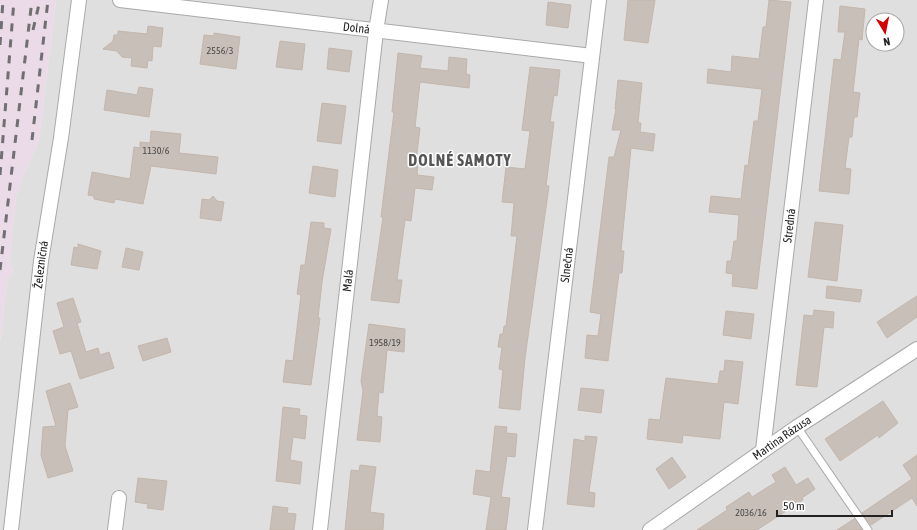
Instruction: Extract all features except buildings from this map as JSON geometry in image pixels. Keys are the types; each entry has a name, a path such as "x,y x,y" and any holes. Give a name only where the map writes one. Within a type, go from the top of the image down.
{"street":[{"name":"Železničná","path":"11,530 40,269 61,138 79,0"},
{"name":"Dolná","path":"120,0 178,4 376,31 592,56"},
{"name":"Malá","path":"320,530 376,31 381,0"},
{"name":"Slnečná","path":"535,530 599,0"},
{"name":"Stredná","path":"763,450 816,0"},
{"name":"Martina Rázusa","path":"650,530 796,427 917,349"},
{"path":"115,530 119,498"}],"lane":[{"path":"796,427 868,530"}],"shaded area":[{"path":"0,0 56,0 38,143 21,181 16,198 9,263 13,268 12,275 7,278 0,343"},
{"path":"56,0 917,0 917,530 0,530 0,343 7,278 12,275 13,268 9,263 16,198 21,181 38,143"}],"railway":[{"path":"0,45 3,0"},
{"path":"0,175 14,0"},
{"path":"0,270 32,0"},
{"path":"33,30 40,0"},
{"path":"32,140 48,0"}],"district":[{"name":"DOLNÉ SAMOTY","path":"460,160"}]}
